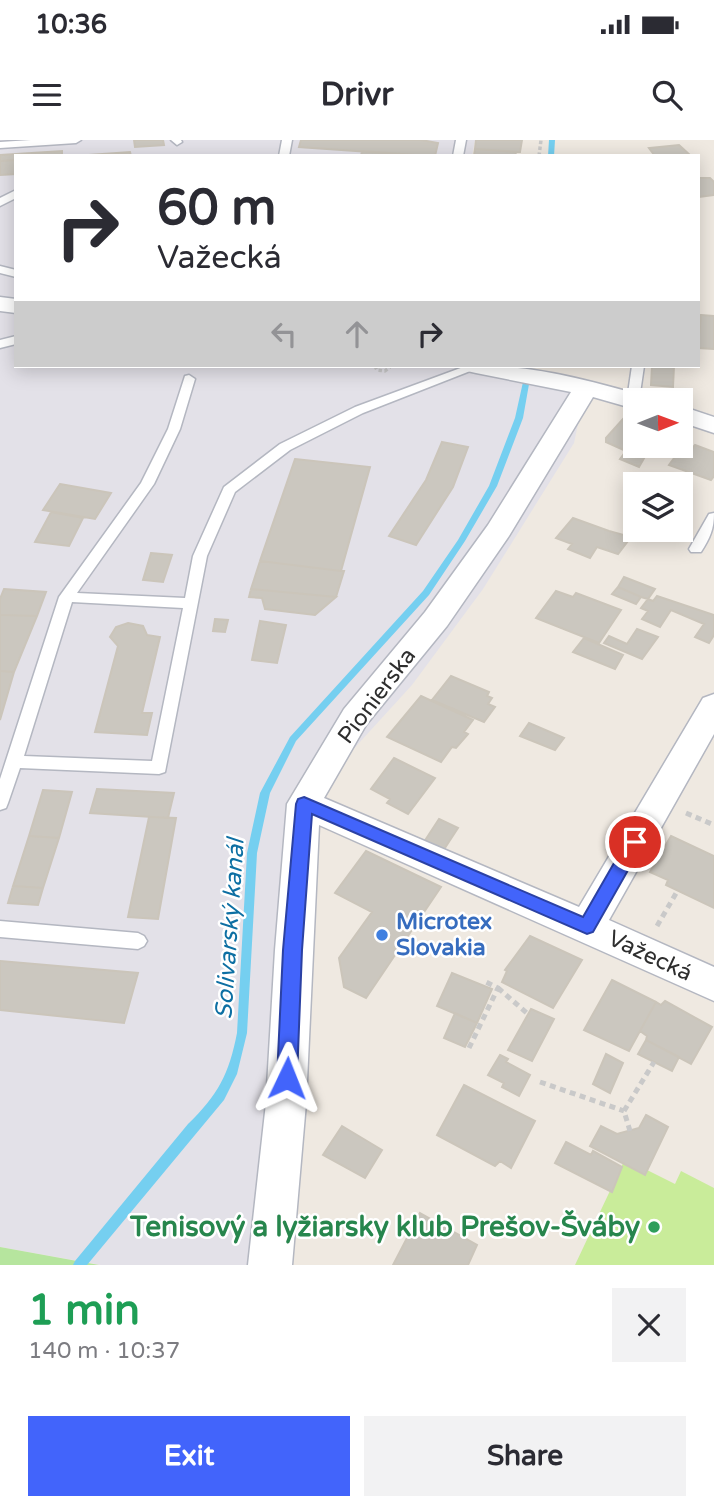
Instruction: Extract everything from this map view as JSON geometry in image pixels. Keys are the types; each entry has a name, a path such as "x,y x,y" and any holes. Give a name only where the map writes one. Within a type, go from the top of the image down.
{"street":[{"path":"487,368 586,387 623,398"},
{"name":"Pionierska","path":"270,1265 286,1104 293,950 304,804 355,717 436,619 499,530 586,387"},
{"path":"693,418 714,425"},
{"name":"Važecká","path":"587,926 714,706"},
{"name":"Važecká","path":"304,804 587,926 714,985"}],"lane":[{"path":"0,145 76,140"},
{"path":"14,762 159,768 200,556 229,490 285,447 359,411 472,368"},
{"path":"635,388 638,368"},
{"path":"0,803 66,597 146,484 173,429 189,379"},
{"path":"696,549 714,517"},
{"path":"66,597 191,603"},
{"path":"0,929 138,941"}],"path":[{"path":"654,933 678,891"},
{"path":"484,981 498,988 528,1014"},
{"path":"469,1048 498,988"},
{"path":"630,1131 624,1111 654,1062"},
{"path":"540,1082 624,1111"}],"shaded area":[{"path":"0,140 475,140 472,154 14,154 14,368 490,368 586,386 574,443 483,589 412,685 307,800 267,1265 101,1265 0,1247"}],"green space":[{"name":"Tenisový a lyžiarsky klub Prešov-Šváby","path":"625,1159 675,1184 681,1171 714,1188 714,1265 575,1265"},
{"path":"0,1247 99,1265 0,1265"}],"building":[{"path":"134,140 163,140 164,145 135,147"},
{"path":"301,140 421,140 438,143 435,154 299,147"},
{"path":"476,140 522,140 520,152 475,149"},
{"path":"679,145 689,154 654,154 649,148"},
{"path":"475,149 516,152 516,154 474,154"},
{"path":"62,151 62,154 16,154"},
{"path":"362,151 402,154 361,154"},
{"path":"14,154 14,160 0,161 0,155"},
{"path":"14,160 14,174 0,175 0,161"},
{"path":"700,178 710,178 714,182 714,195 700,197"},
{"path":"701,315 714,316 714,349 700,348"},
{"path":"652,368 674,368 673,387 651,385"},
{"path":"623,419 623,450 606,442 606,438"},
{"path":"442,442 468,447 453,487 416,545 389,536 426,480"},
{"path":"695,445 714,452 714,476 711,480 669,465 674,458 693,458"},
{"path":"623,455 623,458 644,458 639,467 620,459"},
{"path":"295,459 370,467 341,571 260,561"},
{"path":"60,484 111,493 95,519 43,510"},
{"path":"51,512 83,518 69,546 35,542"},
{"path":"573,518 623,535 623,542 627,542 618,554 597,547 590,558 568,549 572,544 556,538"},
{"path":"151,553 172,555 163,582 143,580"},
{"path":"260,561 344,571 336,597 251,589"},
{"path":"624,577 655,589 648,599 641,597 618,587"},
{"path":"618,587 641,597 636,604 612,594"},
{"path":"4,589 46,592 37,616 0,615 0,599"},
{"path":"251,589 336,597 315,615 265,609 262,598 249,597"},
{"path":"556,591 573,597 576,593 621,610 599,643 536,618"},
{"path":"657,596 714,615 714,635 709,643 695,637 704,624 671,610 660,627 642,619 648,611 641,608 648,599 653,601"},
{"path":"0,615 37,616 14,672 0,671"},
{"path":"215,619 228,620 225,632 213,631"},
{"path":"260,621 286,625 277,663 252,660"},
{"path":"128,623 143,626 147,635 160,637 142,713 152,713 147,735 95,732 118,646 110,637 116,627"},
{"path":"637,629 658,637 642,659 604,643 609,636 627,644"},
{"path":"584,638 623,655 615,669 573,652"},
{"path":"0,671 14,672 0,720"},
{"path":"451,676 489,692 487,696 492,698 488,704 495,707 484,722 432,700"},
{"path":"421,696 473,720 464,732 468,734 456,748 452,747 441,762 387,737"},
{"path":"529,723 564,738 555,750 520,736"},
{"path":"394,758 435,778 408,814 387,803 390,799 371,789"},
{"path":"97,789 174,793 168,818 90,813"},
{"path":"43,790 72,792 59,838 29,836"},
{"path":"149,817 176,818 158,919 128,917"},
{"path":"439,819 458,828 441,854 422,845"},
{"path":"29,836 59,838 43,888 13,886"},
{"path":"671,836 714,856 714,908 666,885 668,880 650,872"},
{"name":"Microtex Slovakia","path":"366,851 441,887 366,998 344,987 339,958 372,912 335,893"},
{"path":"13,886 43,888 38,905 8,903"},
{"path":"530,936 582,960 553,1008 502,982 507,971 505,970"},
{"path":"0,961 138,973 124,1023 0,1010"},
{"path":"452,973 492,989 477,1023 437,1006"},
{"path":"612,980 656,1002 629,1051 584,1030"},
{"path":"665,1001 712,1027 691,1064 646,1040 647,1036 640,1031 656,1002 661,1005"},
{"path":"531,1009 554,1019 532,1061 508,1050"},
{"path":"455,1013 477,1023 465,1047 444,1038"},
{"path":"646,1040 679,1057 672,1071 638,1054"},
{"path":"606,1054 623,1063 610,1093 593,1084"},
{"path":"500,1055 508,1059 506,1062 530,1075 519,1096 502,1087 504,1083 488,1075"},
{"path":"464,1085 535,1121 511,1168 500,1161 495,1166 437,1135"},
{"path":"646,1115 668,1127 645,1175 590,1146 601,1126 617,1134 639,1128"},
{"path":"342,1126 382,1150 365,1178 323,1155"},
{"path":"566,1142 591,1155 593,1151 622,1167 612,1192 555,1163"},
{"path":"420,1213 477,1245 468,1265 393,1265"}],"waterway":[{"name":"Solivarský kanál","path":"551,154 552,140"},
{"name":"Solivarský kanál","path":"79,1265 212,1107 226,1085 236,1061 242,1033 252,853 265,793 293,739 426,593 461,541 493,486 519,418 528,373"}],"place":[{"name":"Microtex Slovakia","path":"382,935"},
{"name":"Tenisový a lyžiarsky klub Prešov-Šváby","path":"654,1227"}],"route":[{"path":"287,1078 304,804 587,926 635,842"}]}
